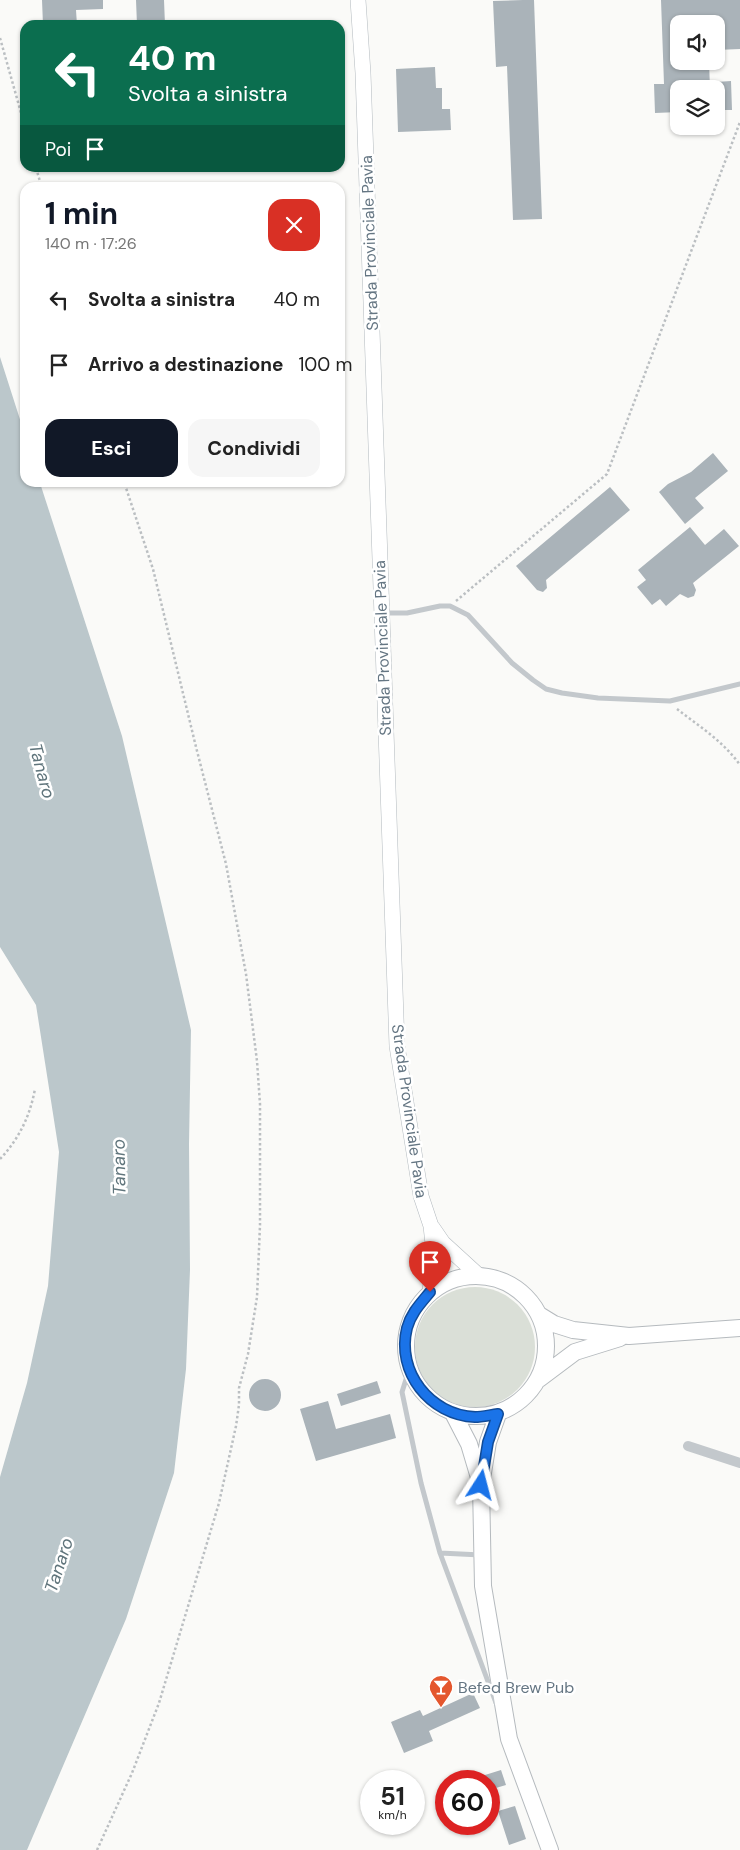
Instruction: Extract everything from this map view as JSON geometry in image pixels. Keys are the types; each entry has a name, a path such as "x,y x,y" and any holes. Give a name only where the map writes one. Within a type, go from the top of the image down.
{"main road":[{"name":"Strada Provinciale Pavia","path":"358,0 363,73 397,1046 421,1196 431,1226 434,1253 430,1292"},
{"path":"431,1226 443,1243 478,1275"},
{"path":"478,1275 497,1278 515,1287 530,1300 541,1316 546,1337 546,1359 539,1379 528,1394 514,1406 498,1414 475,1417 453,1413 434,1403 419,1388 409,1370 405,1349 408,1328 416,1308 430,1292 452,1280 478,1275"},
{"path":"541,1316 554,1324 573,1330 629,1336 740,1328"},
{"path":"539,1379 576,1352 629,1336"},
{"path":"453,1413 469,1444 481,1485"},
{"path":"498,1414 488,1442 481,1485 483,1586 509,1739 550,1850"}],"street":[{"path":"688,1446 740,1463"}],"lane":[{"path":"381,613 407,613 440,606 450,606 468,616 512,663 532,680 546,689 578,696 653,701 676,700 740,684"},
{"path":"653,701 672,705"},
{"path":"409,1370 402,1392 421,1483 440,1554 509,1739"},
{"path":"440,1554 481,1555"}],"path":[{"path":"0,38 20,110"},
{"path":"466,593 607,474 740,122"},
{"path":"97,1850 132,1773 159,1703 218,1503 236,1426 239,1388 250,1345 257,1297 260,1225 260,1104 257,1062 246,974 226,864 153,569 126,487"},
{"path":"672,705 718,740 740,765"},
{"path":"0,1160 16,1139 31,1110 35,1089"}],"shaded area":[{"path":"475,1287 498,1291 518,1304 531,1324 535,1347 531,1370 518,1390 498,1403 475,1407 452,1403 432,1390 419,1370 415,1347 419,1324 432,1304 452,1291"}],"water":[{"name":"Tanaro","path":"0,357 20,419 20,487 41,487 122,736 191,1030 189,1144 190,1270 186,1369 174,1473 126,1619 27,1850 0,1850 0,1477 27,1383 48,1286 59,1152 36,1005 0,947"}],"building":[{"path":"42,0 103,0 103,9 76,10 77,20 43,20"},
{"path":"136,0 164,0 165,20 137,20"},
{"path":"534,0 542,219 513,220 507,66 496,67 493,1"},
{"path":"661,0 740,0 740,49 725,50 725,15 670,15 670,70 709,70 710,80 670,80 670,112 655,113 654,84 664,84"},
{"path":"435,67 436,88 442,88 442,109 450,109 451,130 398,132 396,69"},
{"path":"725,81 731,81 732,110 725,110"},
{"path":"713,453 728,471 695,498 704,508 685,524 659,492 668,484 691,472"},
{"path":"610,487 630,510 546,580 547,588 543,592 537,590 516,566"},
{"path":"690,527 705,545 724,529 739,546 693,583 696,590 694,596 688,598 680,594 666,606 660,599 652,605 637,587 646,580 638,570"},
{"path":"265,1379 271,1380 276,1384 280,1389 280,1401 276,1406 271,1410 265,1411 259,1410 254,1406 250,1401 249,1395 250,1389 254,1384 259,1380"},
{"path":"377,1381 381,1393 341,1406 337,1394"},
{"path":"328,1401 336,1429 390,1414 396,1438 316,1461 300,1409"},
{"path":"473,1693 480,1708 429,1731 433,1741 404,1753 391,1722 420,1710 423,1716"},
{"path":"500,1770 506,1785 500,1787"},
{"path":"515,1806 526,1839 509,1845 500,1817 500,1810"}],"place":[{"name":"Befed Brew Pub","path":"441,1708"}],"route":[{"path":"430,1292 416,1308 408,1328 405,1349 409,1370 419,1388 434,1403 453,1413 475,1417 498,1414 488,1442 481,1485"}]}
